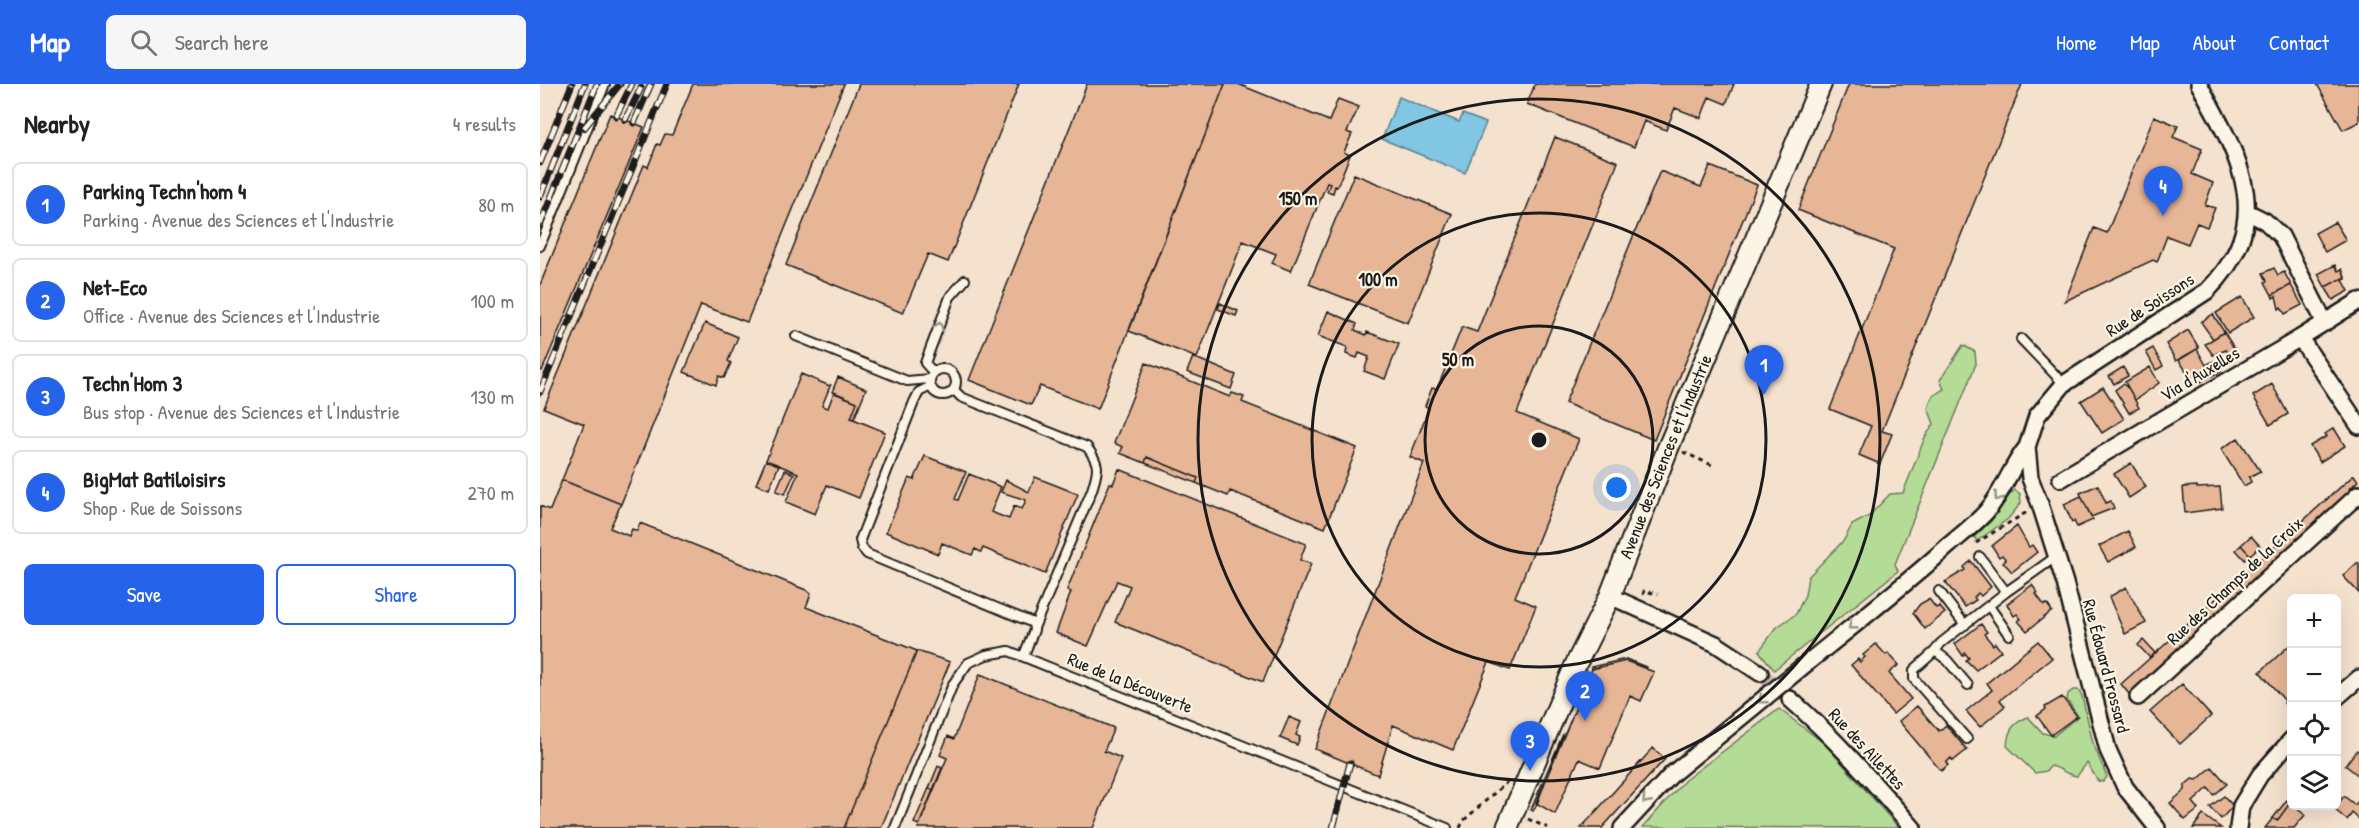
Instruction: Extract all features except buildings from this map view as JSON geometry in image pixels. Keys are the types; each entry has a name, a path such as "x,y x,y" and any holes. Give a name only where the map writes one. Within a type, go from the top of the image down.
{"street":[{"name":"Avenue des Sciences et l'Industrie","path":"1507,828 1576,664 1610,596 1668,448 1821,84"},
{"name":"Rue de Soissons","path":"2040,504 2030,477 2027,447 2037,416 2064,384 2207,291 2221,278 2235,256 2247,212 2245,180 2233,150 2199,84"},
{"path":"2247,212 2265,221 2281,236 2325,323"},
{"name":"Via d'Auxelles","path":"2061,479 2359,301"},
{"path":"2300,338 2359,426"},
{"path":"1622,828 1672,774 1924,568 1986,512 2001,494 2017,459 2027,447"},
{"name":"Rue des Champs de la Croix","path":"2138,697 2359,494"},
{"name":"Rue Édouard Frossard","path":"2040,504 2108,750 2125,786 2157,828"},
{"path":"1610,596 1716,644 1760,673"},
{"path":"2341,694 2359,678"},
{"name":"Rue des Ailettes","path":"1790,699 1815,721 1864,772 1913,828"},
{"path":"2238,828 2241,806 2260,775 2287,745"}],"lane":[{"path":"540,246 605,84"},
{"path":"954,390 942,395 936,394 925,363 950,297 965,280"},
{"path":"796,336 907,381 931,380"},
{"path":"2021,339 2064,384"},
{"path":"954,390 956,377 952,371 944,368 937,369 931,380 919,392 860,540 862,548 867,554 895,567 955,589 1030,621 1034,623 1034,630"},
{"path":"954,390 961,397 1087,447 1097,460 1097,471 1092,490 1024,655"},
{"path":"1980,556 2007,592"},
{"path":"1967,739 1914,679 1914,670 1941,644 2056,556"},
{"path":"1939,591 1965,625"},
{"path":"1989,606 2008,635"},
{"name":"Rue de la Découverte","path":"895,828 953,684 968,663 986,655 1009,651 1024,655 1447,828"},
{"path":"1935,651 1947,660 1968,685"}],"path":[{"path":"1690,455 1714,466"},
{"path":"1642,599 1644,591 1658,594"},
{"path":"1526,818 1548,828"}],"green space":[{"path":"1963,345 1975,352 1976,364 1895,564 1898,571 1774,670 1759,651 1777,627 1796,614 1805,595 1808,577 1844,540 1852,525 1869,516 1890,494 1903,493 1925,437 1934,424 1928,408 1933,396 1944,389 1940,380"},
{"path":"2015,490 2020,494 2021,503 2008,519 1977,541 1974,537 1991,521"},
{"path":"2073,690 2078,690 2082,696 2093,743 2107,777 2103,782 2098,781 2087,763 2077,776 2051,766 2046,771 2035,773 2007,746 2012,728 2028,717 2043,733 2054,736 2078,716 2067,700 2068,694"},
{"path":"1779,709 1825,744 1899,828 1643,827 1685,780"}],"water":[{"path":"1399,97 1459,122 1463,114 1486,123 1465,173 1382,139"}],"tunnel":[{"path":"1760,673 1787,696"}],"railway":[{"path":"540,163 572,84"},
{"path":"540,197 585,84"},
{"path":"540,225 597,84"},
{"path":"584,128 620,84"},
{"path":"616,116 632,84"},
{"path":"634,123 651,84"},
{"path":"540,392 667,84"},
{"path":"625,120 641,88"},
{"path":"1333,828 1350,763"}],"place":[{"name":"BigMat Batiloisirs","path":"2163,216"},
{"name":"Parking Techn'hom 4","path":"1764,395"},
{"name":"Net-Eco","path":"1585,721"},
{"name":"Techn'Hom 3","path":"1530,771"}]}
